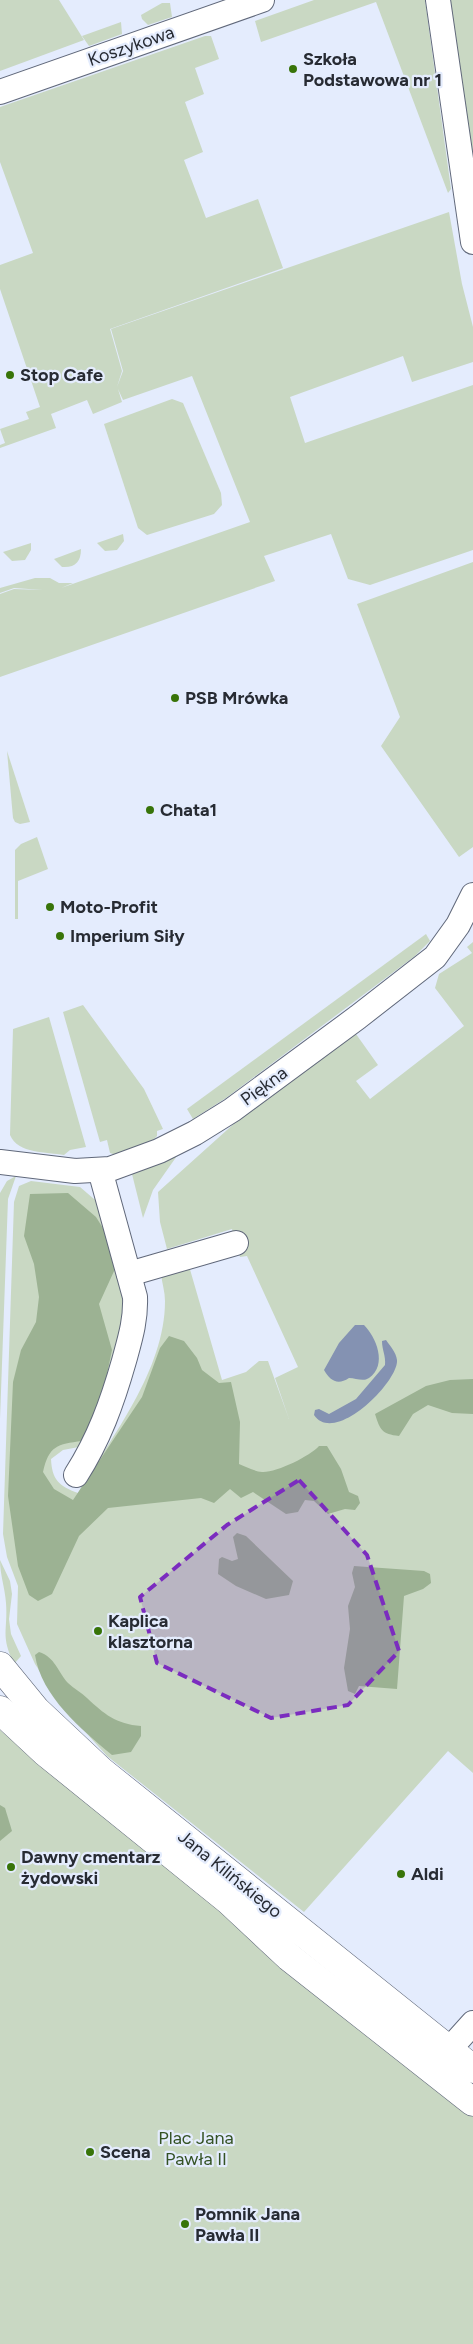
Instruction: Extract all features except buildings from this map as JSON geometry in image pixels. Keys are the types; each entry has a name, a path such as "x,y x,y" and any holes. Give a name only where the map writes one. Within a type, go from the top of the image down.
{"street":[{"name":"Koszykowa","path":"0,92 262,0"},
{"path":"438,0 473,242"},
{"name":"Piękna","path":"0,1162 75,1171 100,1170 123,1166 180,1141 216,1121 358,1017 434,956 458,926 473,895"},
{"path":"76,1475 90,1453 106,1421 134,1328 135,1297 100,1170"},
{"path":"129,1274 236,1243"},
{"name":"Jana Kilińskiego","path":"0,1666 36,1710 101,1771 473,2070"},
{"name":"Jana Kilińskiego","path":"0,1710 45,1752 228,1900 289,1957 473,2102"},
{"path":"431,2070 473,2023"}],"highlighted area":[{"path":"299,1480 367,1555 399,1651 348,1705 271,1718 157,1663 140,1597 227,1525"}],"green space":[{"path":"0,0 59,0 84,40 0,71"},
{"path":"314,0 425,0 451,189 448,193 376,2 261,42 255,21"},
{"path":"447,0 473,0 473,179"},
{"path":"162,3 170,3 172,17 148,25 141,15"},
{"path":"121,22 122,34 89,46 82,36"},
{"path":"205,36 211,36 219,59 195,68 204,94 185,102 203,152 184,160 206,218 258,199 283,268 110,329 122,371 117,387 123,371 111,329 449,212 462,284 473,327 473,362 412,382 403,356 290,397 305,443 473,385 473,550 370,585 348,579 331,534 264,556 275,581 0,677 0,594 14,589 43,590 14,588 0,593 0,588 35,578 50,578 59,583 73,583 61,588 250,522 192,376 123,400 118,389 122,402 93,414 87,400 51,414 56,428 0,448 0,445 5,443 0,429 29,419 26,412 40,407 0,289 0,265 33,253 0,162 0,107"},
{"path":"172,399 183,403 221,493 222,505 214,514 147,535 138,528 104,424"},
{"path":"123,534 124,541 117,550 105,551 97,543"},
{"path":"31,543 31,550 25,560 12,561 3,552"},
{"path":"81,549 80,557 74,565 62,567 54,559"},
{"path":"473,562 473,847 459,857 381,746 400,717 357,604"},
{"path":"7,751 30,822 20,824 15,822 13,818"},
{"path":"37,837 48,869 18,881 18,919 15,919 15,850 21,844"},
{"path":"426,934 430,941 415,956 226,1098 193,1119 187,1109"},
{"path":"473,942 473,1773 448,1751 304,1912 107,1756 63,1707 35,1664 17,1624 18,1586 7,1557 3,1534 14,1202 19,1186 31,1181 80,1187 94,1199 100,1197 129,1314 84,1446 63,1450 51,1459 53,1472 61,1485 78,1493 120,1425 146,1377 163,1327 165,1294 161,1274 189,1266 222,1380 246,1372 259,1361 268,1361 289,1419 275,1378 298,1367 247,1256 240,1257 232,1229 167,1249 160,1222 158,1192 237,1121 356,1034 378,1065 356,1081 370,1099 464,1026 435,988 439,974 472,953 467,947"},
{"path":"83,1005 144,1089 163,1129 157,1131 157,1136 153,1140 116,1155 110,1153 107,1140 100,1142 63,1012"},
{"path":"49,1017 86,1147 70,1150 64,1155 26,1149 19,1146 10,1135 13,1029"},
{"path":"179,1153 153,1190 143,1218 132,1174"},
{"path":"16,1176 8,1199 0,1419 0,1193 7,1181"},
{"path":"68,1193 96,1217 106,1233 115,1269 99,1304 112,1350 102,1398 82,1441 60,1445 51,1452 45,1463 43,1472 54,1489 73,1500 142,1397 160,1348 169,1336 184,1341 197,1358 202,1370 219,1383 231,1382 240,1422 239,1464 256,1471 268,1472 292,1463 319,1446 327,1446 341,1469 349,1492 358,1496 360,1503 355,1510 345,1509 328,1514 314,1501 305,1500 298,1512 286,1514 253,1492 241,1498 230,1489 214,1503 201,1498 108,1508 79,1536 52,1594 38,1601 29,1595 18,1566 8,1496 13,1382 21,1350 36,1322 39,1297 34,1264 24,1236 30,1194"},
{"path":"473,1379 473,1414 452,1413 428,1405 413,1414 399,1436 385,1432 378,1424 375,1414 426,1386 450,1380"},
{"path":"237,1533 246,1536 293,1581 289,1595 266,1599 236,1586 218,1574 219,1559 222,1557 232,1561 238,1559 233,1537"},
{"path":"0,1560 10,1581 12,1594 9,1619 11,1634 21,1656 14,1664 6,1639 6,1603"},
{"path":"354,1566 424,1571 430,1574 431,1583 423,1589 404,1596 397,1689 359,1686 355,1694 348,1691 344,1668 350,1629 348,1606 355,1587 352,1573"},
{"path":"39,1652 49,1657 68,1683 99,1709 124,1723 141,1726 141,1736 131,1752 112,1755 64,1711 45,1684 39,1670 35,1655"},
{"name":"Plac Jana Pawła II","path":"0,1730 473,2114 473,2344 0,2344"},
{"path":"0,1805 5,1808 12,1831 0,1841"}],"water":[{"path":"355,1325 364,1325 373,1337 378,1351 378,1366 375,1372 367,1379 349,1378 341,1382 334,1381 324,1370 339,1343"},
{"path":"386,1340 397,1360 395,1370 377,1395 350,1417 336,1422 324,1422 314,1415 315,1410 319,1409 329,1414 356,1399 385,1365 382,1341"}],"place":[{"name":"Szkoła Podstawowa nr 1","path":"293,69"},
{"name":"Stop Cafe","path":"10,375"},
{"name":"PSB Mrówka","path":"175,698"},
{"name":"Chata1","path":"150,810"},
{"name":"Moto-Profit","path":"50,907"},
{"name":"Imperium Siły","path":"60,936"},
{"name":"Kaplica klasztorna","path":"98,1631"},
{"name":"Dawny cmentarz żydowski","path":"11,1867"},
{"name":"Aldi","path":"401,1874"},
{"name":"Scena","path":"90,2152"},
{"name":"Pomnik Jana Pawła II","path":"185,2224"}]}
